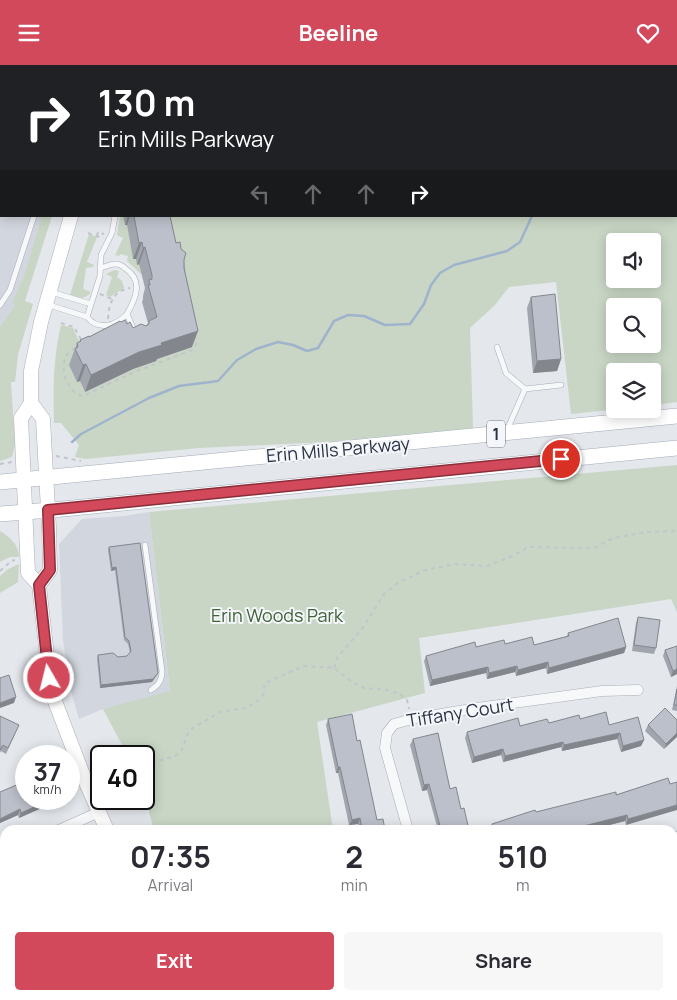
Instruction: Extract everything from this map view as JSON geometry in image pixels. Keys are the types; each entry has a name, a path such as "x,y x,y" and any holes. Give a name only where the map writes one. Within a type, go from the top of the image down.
{"main road":[{"name":"Erin Mills Parkway","path":"0,482 677,416"},
{"name":"Erin Mills Parkway","path":"0,513 48,510 677,448"}],"street":[{"path":"71,217 47,298 31,371 31,403 21,418 28,573 39,585 51,691 105,825"},
{"path":"31,403 43,419 48,510 50,570 39,585"},
{"name":"Tiffany Court","path":"407,825 386,756 384,740 394,724 412,719 477,708 602,691 638,690"},
{"path":"70,825 99,812"}],"lane":[{"path":"0,305 10,290 34,217"},
{"path":"88,317 100,276 101,255 113,229 115,217"},
{"path":"47,298 88,317 92,322 104,326 119,321 126,314 135,297 137,285 129,270 122,266 115,264 100,268"},
{"path":"47,298 91,304"},
{"path":"126,314 136,333"},
{"path":"497,347 506,373 525,389 561,385"},
{"path":"506,433 525,389"},
{"path":"145,545 162,671 162,678 157,686 151,690"}],"path":[{"path":"88,233 107,241"},
{"path":"107,321 109,303 112,299 120,291 137,285"},
{"path":"95,291 112,299"},
{"path":"61,323 74,327 83,343"},
{"path":"88,340 67,353 62,365 73,392 79,396 83,396 134,372 192,350 196,345 195,336"},
{"path":"0,464 12,462"},
{"path":"334,668 337,658 364,626 384,594 398,583 425,570 455,564 487,566 529,547 595,548 612,538 648,532 677,531"},
{"path":"0,571 11,561 28,559"},
{"path":"155,762 175,756 182,750 187,735 193,728 220,712 246,707 259,700 263,695 265,683 304,666 334,668 352,682 364,688 386,690 400,694 406,700 412,719"}],"shaded area":[{"path":"0,217 52,217 15,305 0,327"},
{"path":"149,512 170,692 103,709 79,719 72,695 63,640 59,544 82,519"}],"green space":[{"path":"42,217 52,217 25,301 33,304 18,355 15,382 11,382 15,445 12,457 0,461 0,327 15,305 12,303 24,277"},
{"path":"120,217 123,217 125,225 127,225 133,259 143,263 140,268 142,275 127,261 128,256 115,255 123,238 117,235"},
{"path":"160,217 677,217 677,402 661,404 661,363 606,363 606,410 571,414 556,282 509,287 495,305 470,328 473,428 327,442 199,448 85,459 75,457 79,445 61,423 54,423 54,374 61,325 73,328 78,339 81,341 80,381 85,392 133,369 155,361"},
{"path":"89,234 97,237 87,262 94,265 93,267 86,268 83,289 91,292 84,297 70,295"},
{"path":"114,270 119,271 117,277 122,281 124,288 110,297 106,295 112,277 106,274"},
{"name":"Erin Woods Park","path":"677,465 677,612 671,599 419,638 425,693 317,722 332,825 153,825 148,810 155,810 155,745 122,745 103,709 170,691 149,512"},
{"path":"0,531 13,542 19,557 10,557 0,562"},
{"path":"19,564 18,582 0,593 0,576 8,569"}],"building":[{"path":"134,217 170,217 176,243 180,242 181,249 186,253 184,268 198,331 139,352 91,375 86,364 83,365 75,349 78,347 77,343 80,340 120,321 125,320 127,324 130,322 133,328 141,324 146,326 149,324 149,321 157,317 148,285 150,285 149,280 152,279 152,275 145,247 143,248 142,242 139,243"},
{"path":"555,294 561,359 537,361 531,297"},
{"path":"140,543 158,673 153,679 101,685 98,655 113,653 118,657 127,656 131,651 129,641 125,637 116,567 112,568 109,547"},
{"path":"638,617 660,620 656,648 634,645"},
{"path":"618,618 626,647 549,668 548,662 518,670 517,666 489,673 488,667 432,680 426,656 475,642 476,647 504,640 505,644 532,637 534,645 569,636 568,633"},
{"path":"677,646 677,669 673,671 665,650"},
{"path":"9,675 16,697 0,703 0,678"},
{"path":"677,689 677,705 674,705"},
{"path":"665,708 677,720 677,733 666,744 648,725"},
{"path":"606,712 609,725 638,717 644,740 623,746 620,733 564,745 563,742 505,756 503,749 474,757 467,732 518,718 520,726 547,719 549,723 579,715 580,719"},
{"path":"352,714 357,741 360,740 377,820 383,819 384,825 361,825 360,818 352,820 328,719"},
{"path":"0,716 19,725 8,748 3,745 0,750"},
{"path":"438,733 450,789 456,787 461,809 464,808 468,825 440,825 429,784 424,785 413,739"},
{"path":"668,778 670,784 677,782 677,805 628,819 627,815 588,825 492,824 535,810 536,812 616,792 616,795"},
{"path":"15,786 15,810 18,810 0,819 0,792"}],"waterway":[{"path":"72,442 81,434 149,398 179,386 218,381 237,360 256,349 278,342 293,345 307,351 318,348 334,321 348,315 364,316 385,325 410,324 424,304 431,285 440,273 454,265 507,251 520,242 532,217"}],"route":[{"path":"49,678 39,585 50,570 48,510 561,459"}]}
